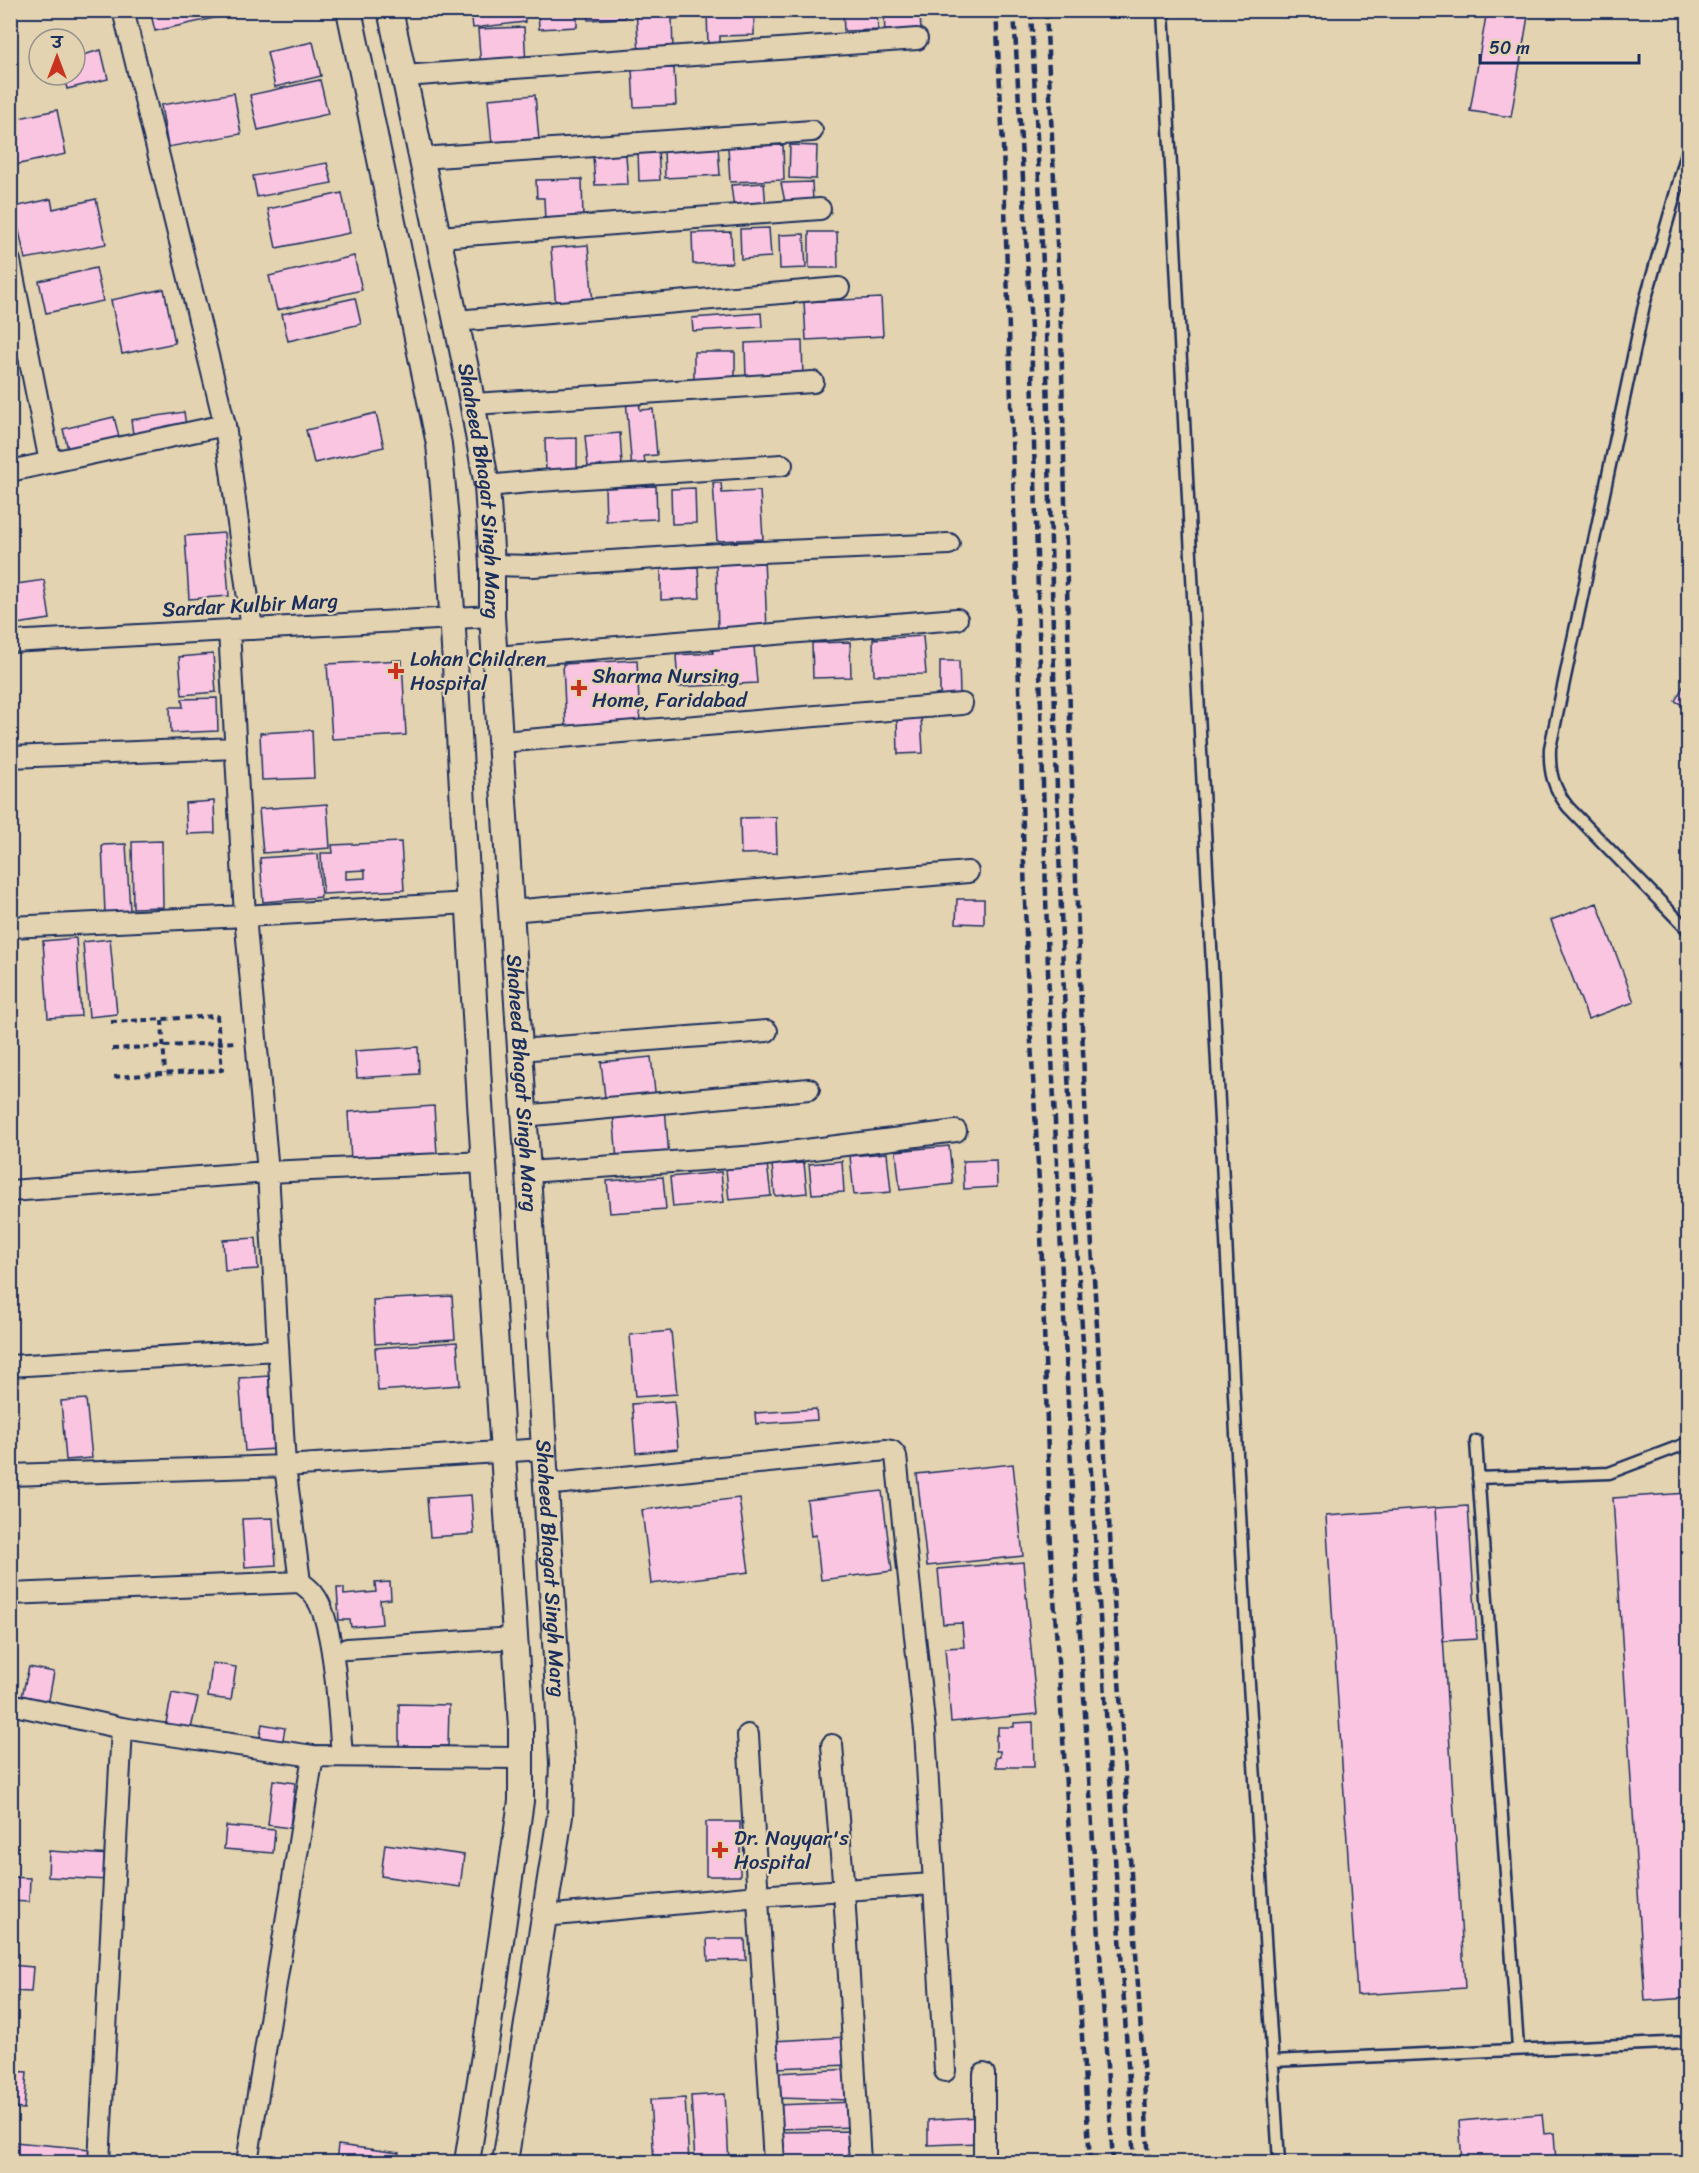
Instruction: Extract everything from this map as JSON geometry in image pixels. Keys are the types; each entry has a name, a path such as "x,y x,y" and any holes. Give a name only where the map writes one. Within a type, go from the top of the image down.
{"street":[{"path":"123,10 225,425 252,629"},
{"name":"Shaheed Bhagat Singh Marg","path":"349,10 439,444 453,618 521,1727 521,1801 467,2163"},
{"name":"Shaheed Bhagat Singh Marg","path":"390,10 473,404 487,486 492,565 492,616 528,1172 562,1763 560,1816 505,2163"},
{"path":"404,76 917,39"},
{"path":"421,158 812,131"},
{"path":"438,237 820,209"},
{"path":"10,261 50,462"},
{"path":"456,321 839,288"},
{"path":"473,404 813,382"},
{"path":"10,471 225,425"},
{"path":"487,486 782,465"},
{"path":"492,565 533,566 735,553 949,544"},
{"name":"Sardar Kulbir Marg","path":"10,642 492,616"},
{"path":"495,657 957,619"},
{"path":"229,630 245,916 268,1172 285,1466 300,1582 315,1596 330,1642 342,1755"},
{"path":"500,742 962,704"},
{"path":"10,757 236,748"},
{"path":"510,911 968,872"},
{"path":"10,927 469,903"},
{"path":"519,1050 767,1031"},
{"path":"523,1116 809,1089"},
{"path":"528,1172 758,1156 956,1131"},
{"path":"10,1191 268,1172 485,1162"},
{"path":"10,1366 278,1350"},
{"path":"10,1475 285,1466 543,1449"},
{"path":"545,1485 886,1450 892,1451 896,1456 925,1731 945,2072"},
{"path":"10,1593 300,1582"},
{"path":"347,1649 514,1638"},
{"path":"10,1704 122,1728 313,1756 521,1758"},
{"path":"99,2163 122,1728"},
{"path":"748,1735 774,2163"},
{"path":"832,1745 844,1892 860,2163"},
{"path":"247,2163 313,1756"},
{"path":"544,1916 758,1896 844,1892 933,1884"},
{"path":"982,2163 984,2159 984,2074"}],"lane":[{"path":"1163,10 1248,1668 1279,2163"},
{"path":"1689,149 1644,305 1550,748 1552,780 1568,807 1689,930"},
{"path":"1476,1441 1518,2048"},
{"path":"1478,1478 1609,1473 1689,1443"},
{"path":"1273,2061 1518,2048 1689,2042"}],"path":[{"path":"111,1022 217,1016 222,1070 114,1077"},
{"path":"162,1020 165,1073"},
{"path":"112,1049 256,1040"}],"building":[{"path":"150,10 218,10 219,17 155,31"},
{"path":"471,10 524,10 525,22 473,28"},
{"path":"538,10 577,10 577,27 539,29"},
{"path":"588,10 625,10 625,18 588,20"},
{"path":"636,10 683,10 683,18 672,19 673,51 639,53"},
{"path":"707,10 754,10 754,35 720,36 720,46 708,47"},
{"path":"843,10 877,10 878,30 844,31"},
{"path":"884,10 920,10 921,34 885,35"},
{"path":"1487,10 1529,10 1511,117 1470,111"},
{"path":"524,27 526,66 481,68 478,29"},
{"path":"313,42 321,76 275,87 267,52"},
{"path":"101,50 108,79 87,84 87,54"},
{"path":"674,68 676,105 634,107 632,69"},
{"path":"320,80 328,114 258,130 250,95"},
{"path":"234,93 241,134 168,147 161,105"},
{"path":"535,95 539,140 492,145 488,99"},
{"path":"57,110 66,154 10,166 10,120"},
{"path":"783,145 784,180 730,182 728,147"},
{"path":"790,145 817,146 816,179 789,178"},
{"path":"718,146 720,175 665,178 664,150"},
{"path":"658,150 660,180 639,181 638,151"},
{"path":"626,155 628,184 595,185 593,156"},
{"path":"327,163 332,183 257,197 253,176"},
{"path":"582,179 583,220 545,221 544,198 537,198 536,180"},
{"path":"812,182 813,202 785,202 781,183"},
{"path":"764,183 766,208 734,209 731,185"},
{"path":"342,193 350,233 276,248 268,209"},
{"path":"51,199 53,209 96,199 106,244 25,259 14,207"},
{"path":"769,228 771,257 741,259 740,229"},
{"path":"731,232 732,263 693,264 692,233"},
{"path":"809,232 837,232 838,268 809,268"},
{"path":"804,234 806,268 780,269 779,235"},
{"path":"588,245 593,304 556,307 551,248"},
{"path":"354,256 362,290 277,310 269,276"},
{"path":"96,268 103,301 46,313 39,281"},
{"path":"164,289 175,343 122,354 111,300"},
{"path":"355,298 361,324 288,341 282,314"},
{"path":"881,298 883,336 806,340 804,302"},
{"path":"761,313 762,327 693,331 692,318"},
{"path":"802,341 803,379 746,380 745,343"},
{"path":"694,352 735,352 735,384 694,384"},
{"path":"639,398 640,410 653,409 657,455 644,456 646,469 632,470 626,399"},
{"path":"184,412 187,433 134,441 131,420"},
{"path":"376,413 384,447 314,463 306,430"},
{"path":"114,417 121,445 70,457 63,429"},
{"path":"620,433 622,465 588,467 585,436"},
{"path":"577,438 577,470 546,471 545,439"},
{"path":"713,483 721,483 722,493 760,491 763,539 717,541"},
{"path":"656,486 657,519 606,521 605,488"},
{"path":"695,488 696,523 672,524 671,489"},
{"path":"224,533 229,596 189,599 185,536"},
{"path":"764,558 767,630 718,631 716,560"},
{"path":"698,567 700,598 661,600 661,569"},
{"path":"44,580 50,619 10,625 10,585"},
{"path":"923,636 926,674 874,675 873,639"},
{"path":"850,642 851,677 813,678 812,643"},
{"path":"754,646 757,683 678,687 676,655 713,653 712,648"},
{"path":"213,654 216,692 182,695 179,657"},
{"path":"402,660 406,735 332,739 327,664"},
{"path":"637,660 640,724 566,728 563,664"},
{"path":"940,661 959,661 960,695 940,696"},
{"path":"1688,678 1688,708 1675,701"},
{"path":"217,698 218,731 171,733 170,707 183,707 182,699"},
{"path":"921,716 923,753 898,754 897,717"},
{"path":"312,730 314,778 262,780 260,733"},
{"path":"214,801 215,833 187,834 185,803"},
{"path":"327,804 330,848 263,853 259,809"},
{"path":"776,817 777,853 741,854 740,818"},
{"path":"162,841 163,907 133,908 132,842"},
{"path":"401,842 404,890 323,894 321,853 333,853 332,845","holes":["365,870 365,878 346,879 346,871"]},
{"path":"126,844 130,911 105,913 102,845"},
{"path":"318,854 321,897 263,902 260,858"},
{"path":"957,899 984,899 984,924 956,923"},
{"path":"1597,903 1634,1002 1588,1019 1551,920"},
{"path":"76,938 81,1016 48,1018 43,941"},
{"path":"110,939 117,1014 89,1017 83,942"},
{"path":"418,1047 419,1074 357,1078 355,1051"},
{"path":"651,1057 656,1100 606,1106 601,1062"},
{"path":"434,1106 437,1154 351,1160 348,1112"},
{"path":"665,1107 669,1157 617,1161 613,1111"},
{"path":"949,1146 953,1184 900,1190 896,1151"},
{"path":"887,1153 891,1192 854,1195 850,1156"},
{"path":"996,1160 997,1187 964,1189 963,1161"},
{"path":"842,1161 844,1192 812,1194 809,1164"},
{"path":"804,1163 807,1193 775,1196 772,1165"},
{"path":"767,1164 771,1196 729,1200 726,1169"},
{"path":"721,1172 724,1202 673,1207 670,1177"},
{"path":"663,1177 666,1209 610,1213 607,1181"},
{"path":"256,1238 258,1269 225,1271 223,1240"},
{"path":"452,1296 455,1339 375,1344 373,1300"},
{"path":"671,1331 677,1394 635,1397 630,1335"},
{"path":"457,1342 460,1385 378,1391 375,1348"},
{"path":"269,1376 275,1449 245,1451 239,1378"},
{"path":"86,1399 92,1458 66,1460 61,1401"},
{"path":"674,1401 678,1449 636,1453 632,1404"},
{"path":"816,1409 817,1420 756,1424 755,1413"},
{"path":"1013,1464 1023,1556 927,1566 917,1474"},
{"path":"882,1491 892,1571 821,1580 816,1535 811,1536 807,1500"},
{"path":"1688,1493 1688,1998 1645,2001 1613,1498"},
{"path":"471,1495 474,1534 430,1537 427,1498"},
{"path":"739,1498 749,1572 651,1584 642,1510"},
{"path":"1468,1506 1477,1639 1443,1641 1435,1508"},
{"path":"1435,1508 1465,1988 1357,1995 1326,1516"},
{"path":"273,1518 276,1565 245,1567 242,1519"},
{"path":"1023,1562 1037,1714 951,1722 945,1648 964,1647 962,1623 943,1624 938,1569"},
{"path":"390,1582 391,1599 380,1600 382,1624 351,1627 350,1620 339,1620 337,1588 344,1588 344,1595 376,1592 375,1583"},
{"path":"212,1663 236,1667 231,1700 208,1697"},
{"path":"29,1667 54,1672 48,1705 21,1700"},
{"path":"172,1693 198,1698 190,1733 165,1728"},
{"path":"399,1704 449,1705 448,1746 399,1746"},
{"path":"1033,1722 1034,1767 996,1767 996,1758 1000,1757 1000,1751 996,1751 998,1727 1014,1727 1014,1723"},
{"path":"262,1724 285,1728 281,1751 258,1747"},
{"path":"273,1780 295,1783 290,1828 268,1825"},
{"path":"706,1822 740,1822 740,1876 706,1876"},
{"path":"226,1826 275,1830 273,1853 224,1849"},
{"path":"385,1844 464,1855 460,1887 381,1876"},
{"path":"49,1851 111,1855 109,1880 48,1877"},
{"path":"10,1877 30,1878 29,1902 10,1901"},
{"path":"707,1939 745,1939 746,1960 708,1961"},
{"path":"10,1965 33,1967 31,1992 10,1991"},
{"path":"847,2037 848,2065 775,2068 772,2041"},
{"path":"851,2069 851,2100 777,2098 776,2073"},
{"path":"10,2071 27,2072 24,2109 10,2108"},
{"path":"725,2094 729,2162 695,2162 691,2096"},
{"path":"685,2098 689,2162 654,2162 650,2100"},
{"path":"855,2102 856,2127 777,2129 776,2105"},
{"path":"1542,2114 1544,2134 1554,2133 1556,2162 1462,2162 1459,2121"},
{"path":"978,2117 979,2143 928,2145 928,2120"},
{"path":"854,2131 854,2159 778,2160 777,2132"},
{"path":"14,2142 90,2149 88,2162 12,2162"},
{"path":"338,2145 399,2153 397,2162 336,2162"}],"railway":[{"path":"996,10 1009,331 1027,972 1040,1200 1051,1550 1090,2162"},
{"path":"1014,10 1031,329 1048,971 1075,1553 1113,2162"},
{"path":"1031,10 1046,329 1063,971 1074,1199 1134,2162"},
{"path":"1046,10 1061,328 1071,758 1089,1198 1149,2162"}],"place":[{"name":"Lohan Children Hospital","path":"396,671"},
{"name":"Sharma Nursing Home, Faridabad","path":"579,688"},
{"name":"Dr. Nayyar's Hospital","path":"720,1850"}]}
